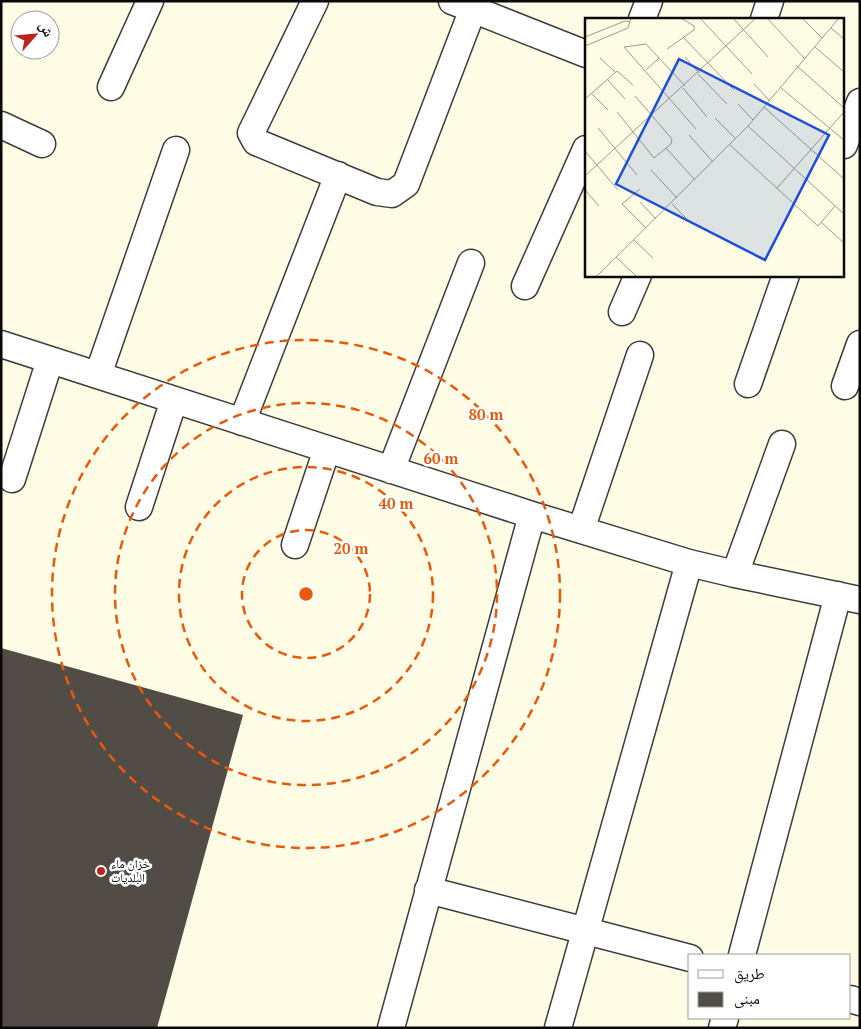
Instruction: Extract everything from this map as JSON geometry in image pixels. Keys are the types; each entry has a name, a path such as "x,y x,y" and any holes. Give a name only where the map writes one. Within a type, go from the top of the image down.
{"street":[{"path":"111,87 150,1"},
{"path":"315,1 251,133 256,142 377,192 392,194 406,184 467,4 585,54"},
{"path":"642,18 649,1"},
{"path":"764,18 770,1"},
{"path":"849,147 860,102"},
{"path":"1,125 42,144"},
{"path":"98,375 176,150"},
{"path":"525,286 585,151"},
{"path":"242,422 338,175"},
{"path":"391,470 471,263"},
{"path":"622,312 638,276"},
{"path":"748,384 786,276"},
{"path":"1,344 532,515 689,563 849,597 742,954"},
{"path":"845,386 860,344"},
{"path":"581,530 640,355"},
{"path":"12,479 50,360"},
{"path":"139,507 174,400"},
{"path":"735,574 782,444"},
{"path":"296,545 327,449"},
{"path":"391,1028 532,515"},
{"path":"558,1028 689,563"},
{"path":"428,890 688,957"}],"building":[{"name":"خزان ماء البلديات","path":"1,648 243,715 157,1028 1,1028"}],"place":[{"name":"خزان ماء البلديات","path":"101,871"}]}
